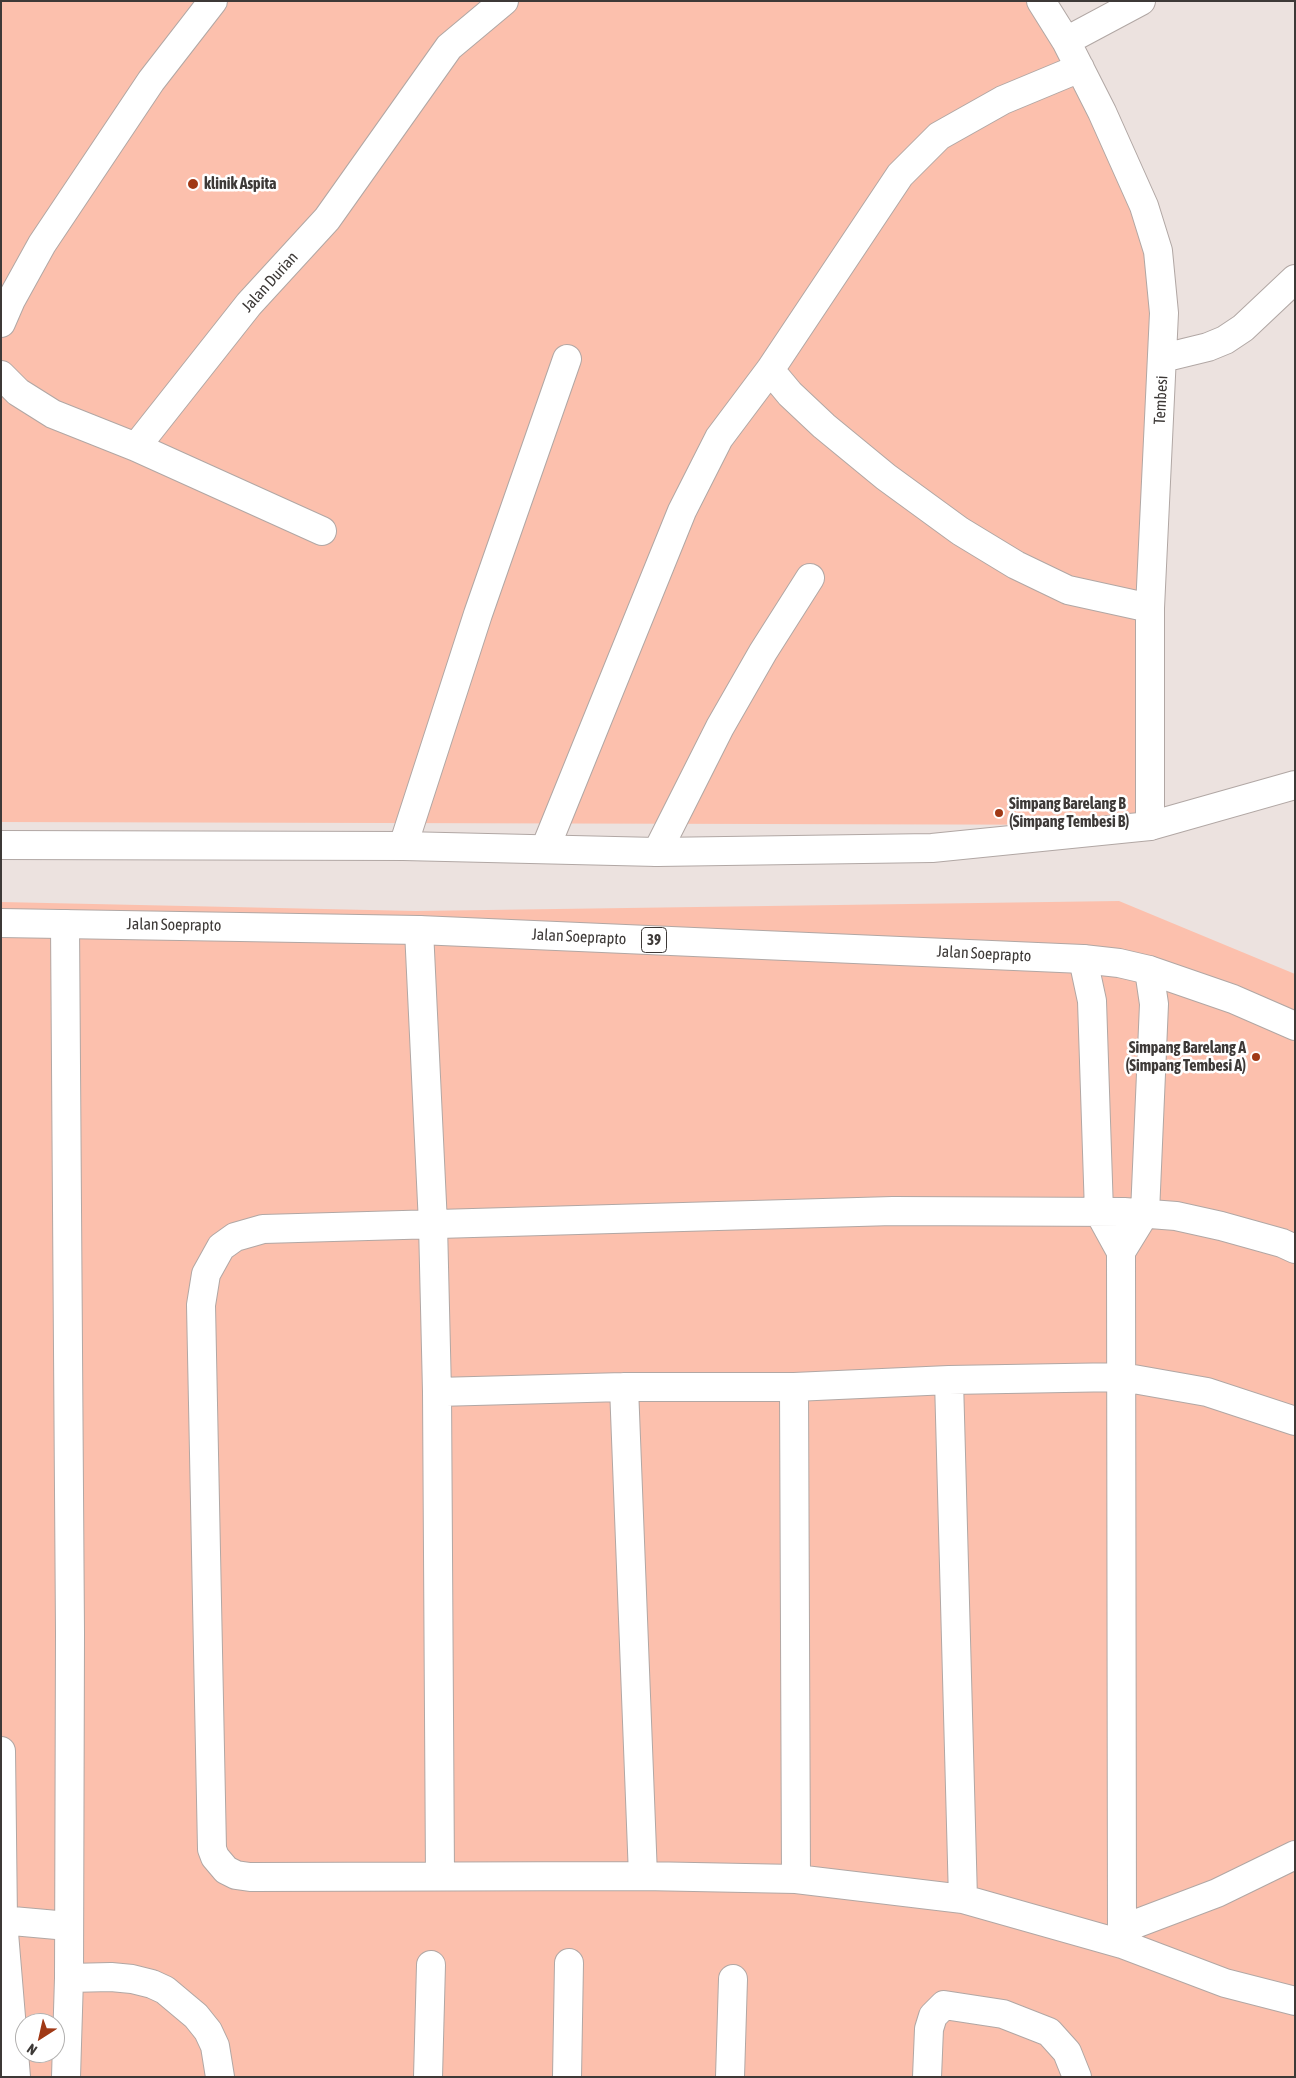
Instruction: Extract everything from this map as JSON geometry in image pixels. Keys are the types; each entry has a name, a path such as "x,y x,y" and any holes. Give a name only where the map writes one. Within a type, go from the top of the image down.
{"main road":[{"path":"6,312 42,244 151,81 213,1"},
{"name":"Jalan Durian","path":"136,447 249,304 326,219 449,47 504,1"},
{"name":"Tembesi","path":"1041,1 1066,41 1102,112 1144,206 1158,251 1164,313 1150,608 1150,826"},
{"path":"1066,41 1141,1"},
{"path":"545,849 682,511 719,438 770,370 900,175 940,136 1003,100 1080,68"},
{"path":"1163,358 1208,347 1225,340 1243,328 1295,279"},
{"path":"403,846 481,605 567,358"},
{"path":"770,370 790,394 824,426 886,477 960,531 1016,565 1068,590 1150,608"},
{"path":"1,375 18,392 53,414 136,447 322,531"},
{"path":"656,852 720,727 763,652 810,578"},
{"path":"1,845 403,846 656,852 932,848 1150,826 1295,785"},
{"name":"Jalan Soeprapto","path":"1,923 419,930 1083,959 1119,963 1148,970 1233,999 1295,1026"},
{"path":"65,924 70,1632 69,1978 66,2077"},
{"path":"419,930 433,1224 437,1392 440,1876"},
{"path":"1083,959 1092,1001 1099,1212 1121,1252 1122,1936"},
{"path":"1121,1252 1145,1214 1154,1004 1148,970"},
{"path":"1295,1249 1282,1243 1221,1226 1176,1216 1099,1212 893,1211 263,1229 235,1237 221,1248 206,1274 201,1305 212,1840 215,1857 226,1870 236,1875 250,1877 642,1876 796,1879 963,1900 1122,1936 1226,1983 1295,2001"},
{"path":"437,1392 624,1387 794,1387 948,1380 1122,1377 1207,1392 1295,1421"},
{"path":"948,1380 963,1900"},
{"path":"624,1387 642,1876"},
{"path":"794,1387 796,1879"},
{"path":"1,1751 2,1920 16,2077"},
{"path":"1122,1936 1295,1855"},
{"path":"2,1920 68,1926"},
{"path":"567,2077 569,1963"},
{"path":"428,2077 431,1965"},
{"path":"69,1978 125,1978 152,1984 166,1990 196,2016 208,2031 216,2046 220,2077"},
{"path":"730,2077 734,1978"},
{"path":"927,2077 929,2030 933,2016 944,2004 1003,2014 1049,2032 1068,2052 1077,2077"}],"shaded area":[{"path":"1,1 1047,1 1155,250 1142,825 1,822"},
{"path":"1119,901 1295,974 1295,2077 1,2077 1,902 416,911"}],"place":[{"name":"klinik Aspita","path":"193,184"},
{"name":"Simpang Barelang B (Simpang Tembesi B)","path":"999,813"},
{"name":"Simpang Barelang A (Simpang Tembesi A)","path":"1256,1057"}]}
